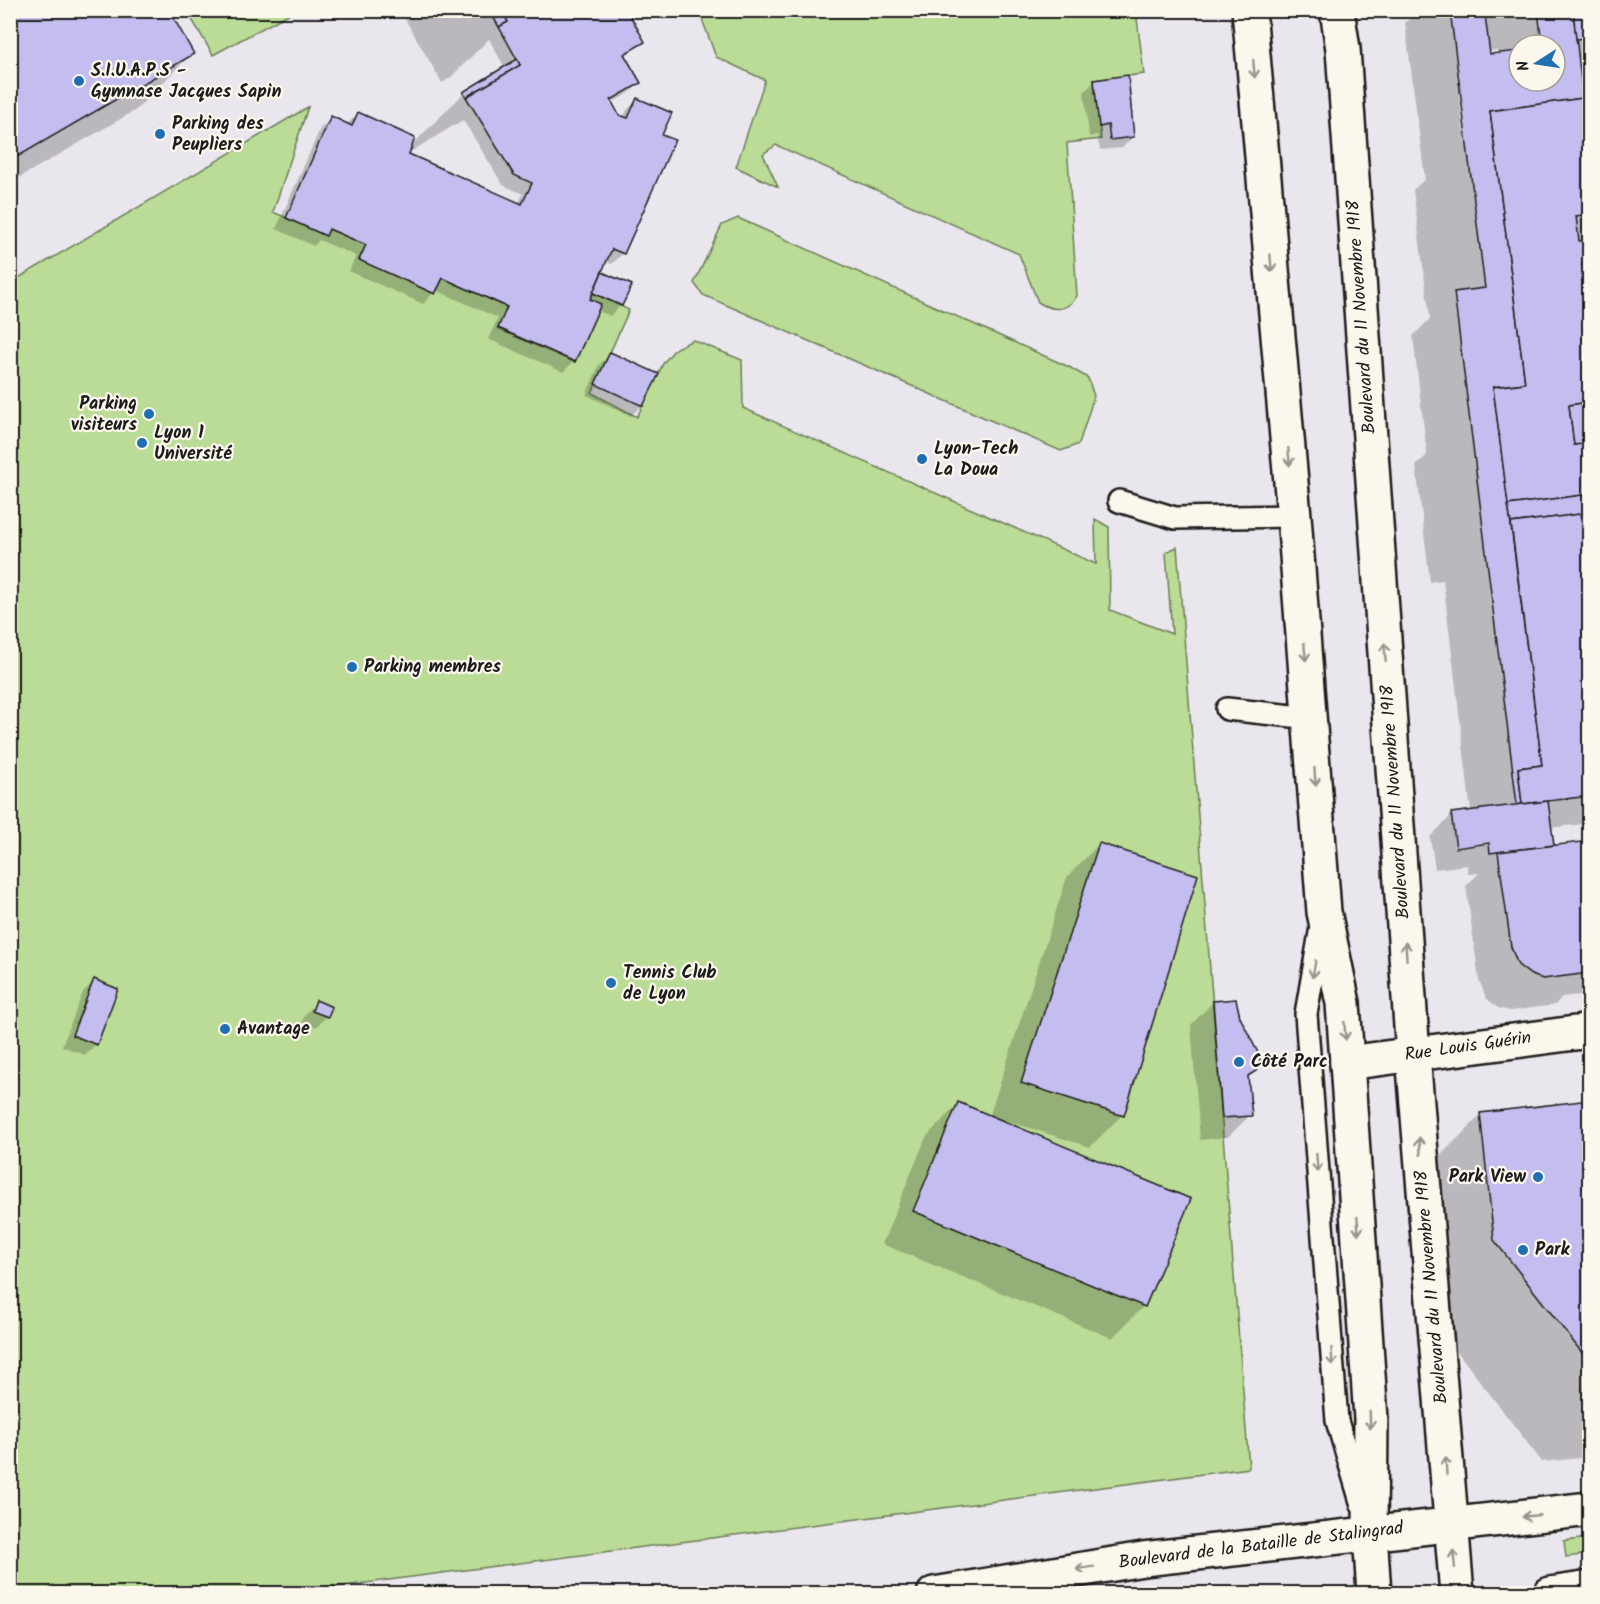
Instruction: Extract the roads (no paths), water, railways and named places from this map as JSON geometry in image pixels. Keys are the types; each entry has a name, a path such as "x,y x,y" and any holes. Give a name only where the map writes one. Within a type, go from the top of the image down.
{"street":[{"path":"1249,10 1311,718 1324,912 1343,1003 1371,1419 1370,1533 1374,1593"},
{"name":"Boulevard du 11 Novembre 1918","path":"1337,10 1343,49 1413,1055 1457,1593"},
{"name":"Rue Louis Guérin","path":"1347,1063 1590,1031"},
{"name":"Boulevard de la Bataille de Stalingrad","path":"934,1593 1143,1559 1590,1509"},
{"path":"1550,1593 1590,1587"}],"lane":[{"path":"1119,501 1175,518 1294,516"},
{"path":"1227,709 1311,718"},
{"path":"1324,912 1306,1014 1337,1420 1370,1533"}],"place":[{"name":"S.I.U.A.P.S - Gymnase Jacques Sapin","path":"79,81"},
{"name":"Parking des Peupliers","path":"160,134"},
{"name":"Parking visiteurs","path":"149,414"},
{"name":"Lyon 1 Université","path":"142,443"},
{"name":"Lyon-Tech La Doua","path":"922,459"},
{"name":"Parking membres","path":"352,667"},
{"name":"Tennis Club de Lyon","path":"611,983"},
{"name":"Avantage","path":"225,1029"},
{"name":"Côté Parc","path":"1239,1062"},
{"name":"Park View","path":"1538,1177"},
{"name":"Park","path":"1523,1250"}]}
